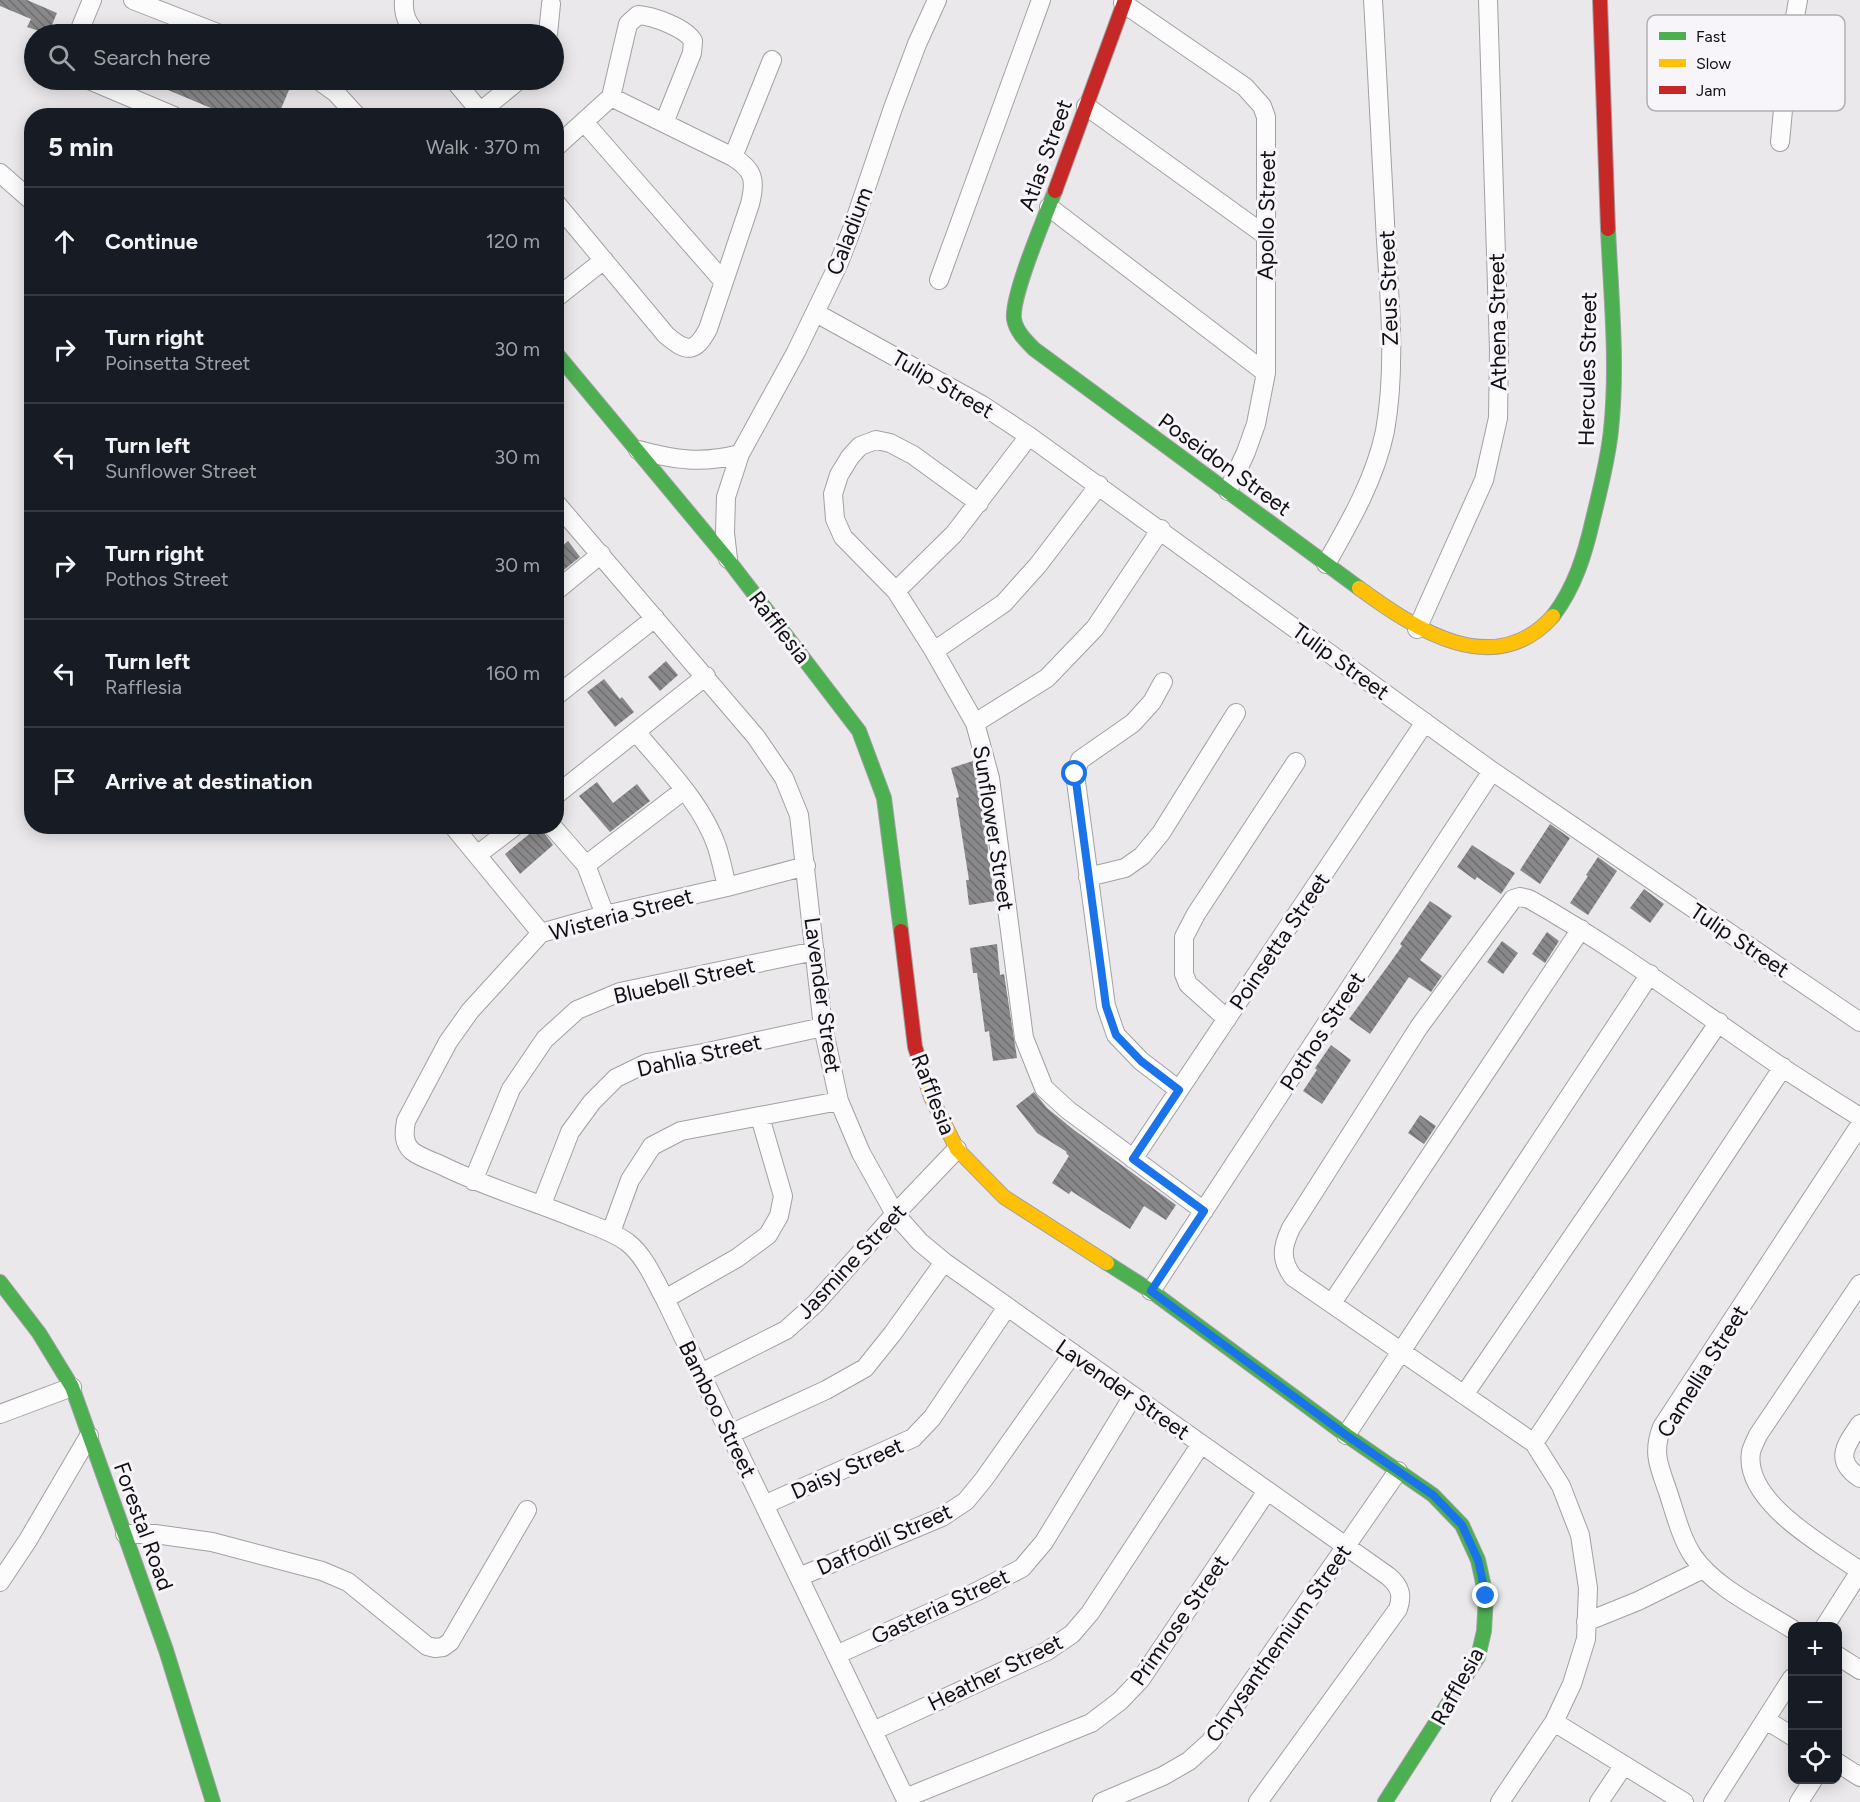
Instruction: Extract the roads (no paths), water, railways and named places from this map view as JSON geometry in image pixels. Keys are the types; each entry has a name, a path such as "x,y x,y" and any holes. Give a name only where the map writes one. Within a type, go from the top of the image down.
{"street":[{"path":"82,24 92,0"},
{"path":"133,0 194,24"},
{"path":"404,0 404,12 409,24"},
{"name":"Caladium","path":"729,561 725,533 726,497 740,453 816,313 852,229 893,108 917,44 937,0"},
{"path":"939,280 1041,0"},
{"name":"Zeus Street","path":"1326,564 1357,509 1373,471 1384,432 1389,389 1391,324 1373,0"},
{"name":"Athena Street","path":"1417,629 1484,480 1498,418 1499,350 1488,0"},
{"name":"Hercules Street","path":"1417,629 1456,645 1476,648 1498,647 1521,640 1536,632 1553,616 1565,598 1587,543 1602,481 1612,420 1613,357 1600,0"},
{"path":"1795,15 1797,0"},
{"name":"Atlas Street","path":"1015,326 1013,309 1016,297 1124,1"},
{"name":"Apollo Street","path":"1124,1 1245,87 1262,106 1266,117 1266,373 1256,424 1228,491"},
{"path":"549,24 551,4"},
{"path":"564,140 611,97 626,33 633,18 638,15 648,15 687,33 693,41 694,46 664,123"},
{"path":"733,157 771,60"},
{"path":"113,90 155,108"},
{"path":"332,90 350,108"},
{"path":"462,90 478,108"},
{"path":"488,108 508,90"},
{"path":"564,212 666,335 677,345 685,348 693,348 700,343 708,329 753,193 752,173 733,157 611,97"},
{"path":"1086,106 1265,235"},
{"path":"1780,142 1783,111"},
{"path":"584,122 724,282"},
{"path":"0,173 24,194"},
{"path":"1049,207 1266,373"},
{"path":"564,292 604,260"},
{"name":"Tulip Street","path":"816,313 982,405 1029,436 1161,529 1492,771 1860,1022"},
{"name":"Poseidon Street","path":"1015,326 1020,335 1034,349 1417,629"},
{"name":"Rafflesia","path":"564,363 729,561 859,731 884,798 915,1047 931,1096 957,1149 1004,1197 1151,1291 1346,1435 1433,1495 1462,1525 1478,1560 1486,1596 1484,1631 1478,1657 1461,1688 1385,1802"},
{"path":"896,591 954,534 1029,436"},
{"name":"Sunflower Street","path":"979,503 913,455 891,443 876,440 860,446 839,475 833,494 835,519 843,537 896,591 975,723 990,778 1024,1038 1044,1088 1068,1110 1204,1211"},
{"path":"638,450 661,456 699,461 740,453"},
{"path":"934,651 1004,603 1038,565 1100,485"},
{"name":"Lavender Street","path":"564,514 706,676 756,737 784,778 799,815 823,1027 839,1101 861,1153 895,1214 920,1242 944,1262 1388,1576 1401,1591 1398,1609 1258,1802"},
{"path":"975,723 1047,678 1095,628 1161,529"},
{"path":"564,584 601,554"},
{"path":"564,690 655,618"},
{"path":"564,789 706,676"},
{"path":"1163,682 1152,702 1133,723 1080,760 1075,774 1106,1006 1116,1035 1141,1061 1179,1090"},
{"path":"1088,877 1125,868 1142,856 1161,833 1236,713"},
{"name":"Poinsetta Street","path":"1133,1159 1425,722"},
{"path":"636,732 684,790 707,826 717,846 727,887"},
{"path":"1227,1019 1188,984 1184,974 1184,937 1202,904 1296,762"},
{"name":"Pothos Street","path":"1151,1291 1492,771"},
{"path":"586,865 684,790"},
{"path":"460,834 541,933"},
{"path":"477,855 505,834"},
{"path":"559,834 586,865 605,915"},
{"name":"Wisteria Street","path":"405,1142 406,1121 448,1041 470,1011 541,933 806,866"},
{"path":"1500,1802 1554,1722 1572,1684 1586,1639 1588,1587 1580,1535 1561,1486 1534,1443 1293,1277 1282,1255 1284,1241 1419,1027 1513,899 1520,897 1528,899 1581,929 1860,1117"},
{"path":"1332,1304 1581,929"},
{"name":"Bluebell Street","path":"473,1181 511,1089 545,1039 577,1010 620,992 815,951"},
{"path":"1346,1435 1650,974"},
{"path":"1464,1395 1719,1022"},
{"name":"Dahlia Street","path":"542,1204 570,1132 592,1102 616,1078 647,1063 823,1027"},
{"path":"1534,1443 1783,1067"},
{"path":"611,1232 630,1180 652,1146 681,1131 839,1101"},
{"path":"665,1299 737,1258 768,1235 779,1216 783,1196 760,1117"},
{"name":"Camellia Street","path":"1788,1626 1720,1584 1703,1569 1687,1545 1656,1456 1656,1442 1662,1427 1860,1125"},
{"name":"Bamboo Street","path":"405,1142 411,1150 473,1181 542,1204 611,1232 636,1250 645,1261 906,1800"},
{"name":"Jasmine Street","path":"701,1373 786,1330 815,1304 895,1214 957,1149"},
{"path":"730,1434 826,1390 865,1368 893,1334 944,1262"},
{"name":"Forestal Road","path":"0,1282 57,1358 72,1387 166,1650 213,1802"},
{"path":"1828,1622 1860,1571 1787,1519 1768,1500 1756,1485 1751,1452 1758,1435 1860,1284"},
{"name":"Daisy Street","path":"764,1505 913,1438 932,1418 1007,1307"},
{"name":"Daffodil Street","path":"799,1577 942,1517 966,1501 1073,1353"},
{"path":"0,1414 72,1387"},
{"name":"Gasteria Street","path":"836,1655 978,1591 1022,1568 1044,1542 1133,1396"},
{"path":"1860,1424 1844,1450 1844,1461 1860,1478"},
{"path":"0,1582 28,1540 89,1436"},
{"name":"Heather Street","path":"873,1731 1047,1651 1072,1635 1090,1613 1201,1444"},
{"name":"Chrysanthemium Street","path":"1102,1802 1163,1776 1189,1761 1210,1742 1398,1471"},
{"name":"Primrose Street","path":"906,1800 1091,1723 1120,1701 1141,1679 1268,1491"},
{"path":"125,1534 155,1534 212,1542 322,1571 348,1582 414,1637 427,1646 435,1648 443,1647 450,1642 527,1510"},
{"path":"1586,1622 1638,1601 1703,1569"},
{"path":"1842,1659 1860,1670"},
{"path":"1713,1802 1788,1684"},
{"path":"1766,1720 1788,1734"},
{"path":"1554,1722 1684,1802"},
{"path":"1599,1802 1624,1765"},
{"path":"1842,1766 1860,1777"},
{"path":"1799,1802 1810,1784"}]}
